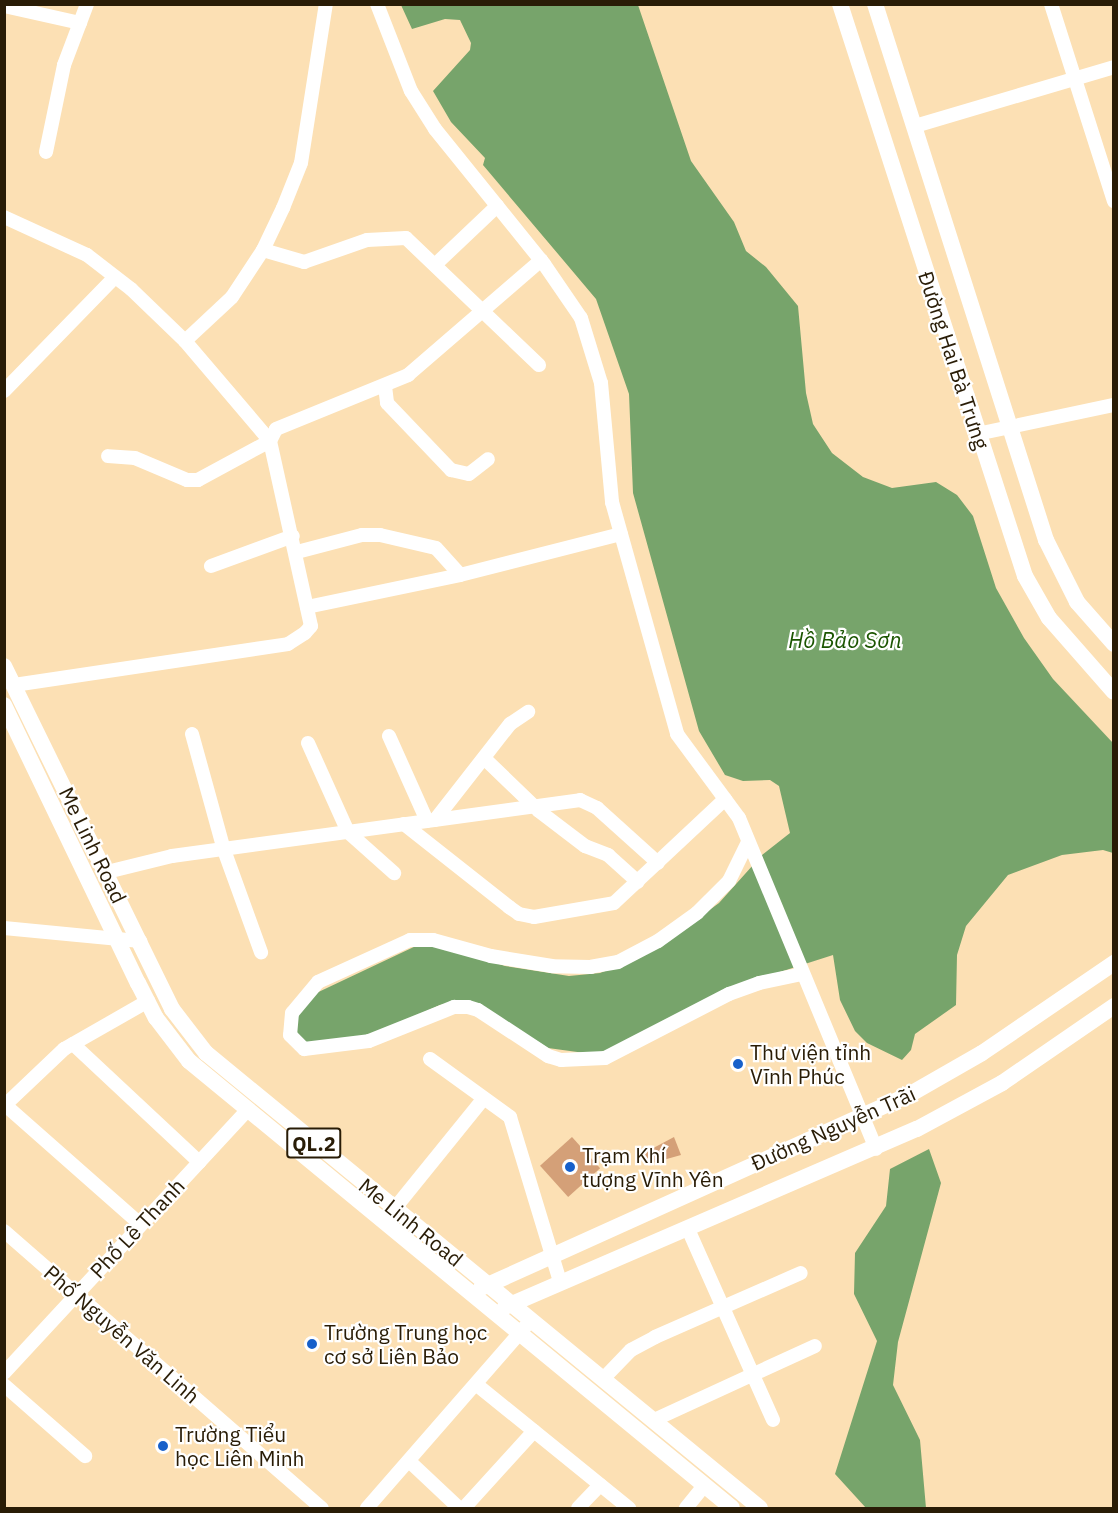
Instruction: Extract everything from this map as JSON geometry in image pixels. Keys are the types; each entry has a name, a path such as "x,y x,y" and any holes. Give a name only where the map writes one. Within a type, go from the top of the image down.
{"main road":[{"name":"Đường Hai Bà Trưng","path":"840,4 977,434 1029,584 1049,618 1113,692"},
{"name":"Đường Hai Bà Trưng","path":"875,4 1055,563 1077,603 1113,645"},
{"name":"Me Linh Road","path":"4,666 107,872 172,1009 206,1053 760,1509"},
{"name":"Me Linh Road","path":"4,705 147,1001 189,1061 247,1112 732,1509"},
{"name":"Đường Nguyễn Trãi","path":"470,1293 863,1116 982,1053 1113,963"},
{"name":"Đường Nguyễn Trãi","path":"493,1313 560,1282 876,1149 1002,1083 1113,1006"}],"street":[{"path":"46,152 64,65 87,4"},
{"path":"185,341 232,297 263,250 301,163 326,4"},
{"path":"377,4 411,91 435,129 542,261 581,318 601,383 612,502 677,734 739,819 876,1149"},
{"path":"1051,4 1113,201"},
{"path":"4,6 80,23"},
{"path":"915,126 1113,67"},
{"path":"437,263 497,206"},
{"path":"4,217 87,255 115,277 185,341 270,441 297,552 311,626 288,644 14,685"},
{"path":"263,250 304,262 367,240 406,238 437,263 539,364"},
{"path":"108,456 135,458 187,480 198,480 270,441 276,429 408,375 542,261"},
{"path":"4,391 115,277"},
{"path":"385,386 387,403 452,470 469,474 488,459"},
{"path":"977,434 1113,405"},
{"path":"307,607 460,575 621,534"},
{"path":"297,552 362,535 380,535 436,548 460,575"},
{"path":"211,566 293,537"},
{"path":"431,821 510,724 528,712"},
{"path":"192,734 224,850 261,952"},
{"path":"389,736 431,821"},
{"path":"308,742 348,832 394,873"},
{"path":"484,758 532,805 585,846 608,855 638,882"},
{"path":"404,825 523,915 558,915 614,903 725,799"},
{"path":"107,872 172,856 579,800 597,807 658,863"},
{"path":"750,846 729,881 697,913 658,941 618,962 591,967 552,966 491,956 433,940 410,940 318,982 292,1013 290,1035 304,1049 369,1041 454,1007 468,1007 548,1056 561,1060 605,1058 624,1052 729,994 801,972"},
{"path":"4,928 140,941"},
{"path":"140,1224 5,1105 73,1044 147,1001"},
{"path":"73,1044 199,1162"},
{"path":"430,1059 510,1117 544,1219 550,1256 560,1282"},
{"path":"395,1208 484,1098"},
{"name":"Phố Lê Thanh","path":"4,1373 75,1293 247,1112"},
{"path":"688,1229 773,1420"},
{"name":"Phố Nguyễn Văn Linh","path":"4,1231 322,1509"},
{"path":"603,1379 632,1350 801,1273"},
{"path":"367,1509 532,1320"},
{"path":"654,1420 816,1346"},
{"path":"4,1385 85,1456"},
{"path":"477,1385 628,1509"},
{"path":"464,1509 534,1431"},
{"path":"409,1461 459,1509"},
{"path":"578,1509 600,1485"},
{"path":"686,1509 704,1486"}],"water":[{"name":"Hồ Bảo Sơn","path":"401,5 638,5 691,161 734,222 746,251 766,267 798,306 806,393 813,424 832,453 863,477 892,488 936,482 957,495 973,516 996,588 1024,638 1053,679 1113,743 1113,853 1103,850 1062,855 1008,875 966,926 957,955 956,1005 915,1034 911,1050 902,1060 867,1043 855,1031 840,1000 833,955 733,987 615,1050 592,1054 548,1048 484,1008 459,1001 440,1005 369,1037 308,1045 301,1042 295,1028 296,1018 310,996 418,945 448,947 505,966 569,976 600,973 629,962 666,942 719,903 762,855 790,833 779,786 770,780 743,781 725,775 699,731 633,493 629,394 596,299 483,165 485,158 451,122 433,91 470,50 471,43 460,20 445,19 412,29"},
{"path":"929,1149 941,1183 898,1342 893,1385 920,1440 926,1508 866,1508 835,1474 877,1341 854,1294 855,1253 886,1206 890,1169"}],"building":[{"name":"Trạm Khí tượng Vĩnh Yên","path":"572,1137 600,1168 568,1197 540,1166"},
{"path":"674,1137 681,1155 649,1164 644,1153"}],"place":[{"name":"Thư viện tỉnh Vĩnh Phúc","path":"738,1064"},
{"name":"Trạm Khí tượng Vĩnh Yên","path":"570,1167"},
{"name":"Trường Trung học cơ sở Liên Bảo","path":"312,1344"},
{"name":"Trường Tiểu học Liên Minh","path":"163,1446"}]}
